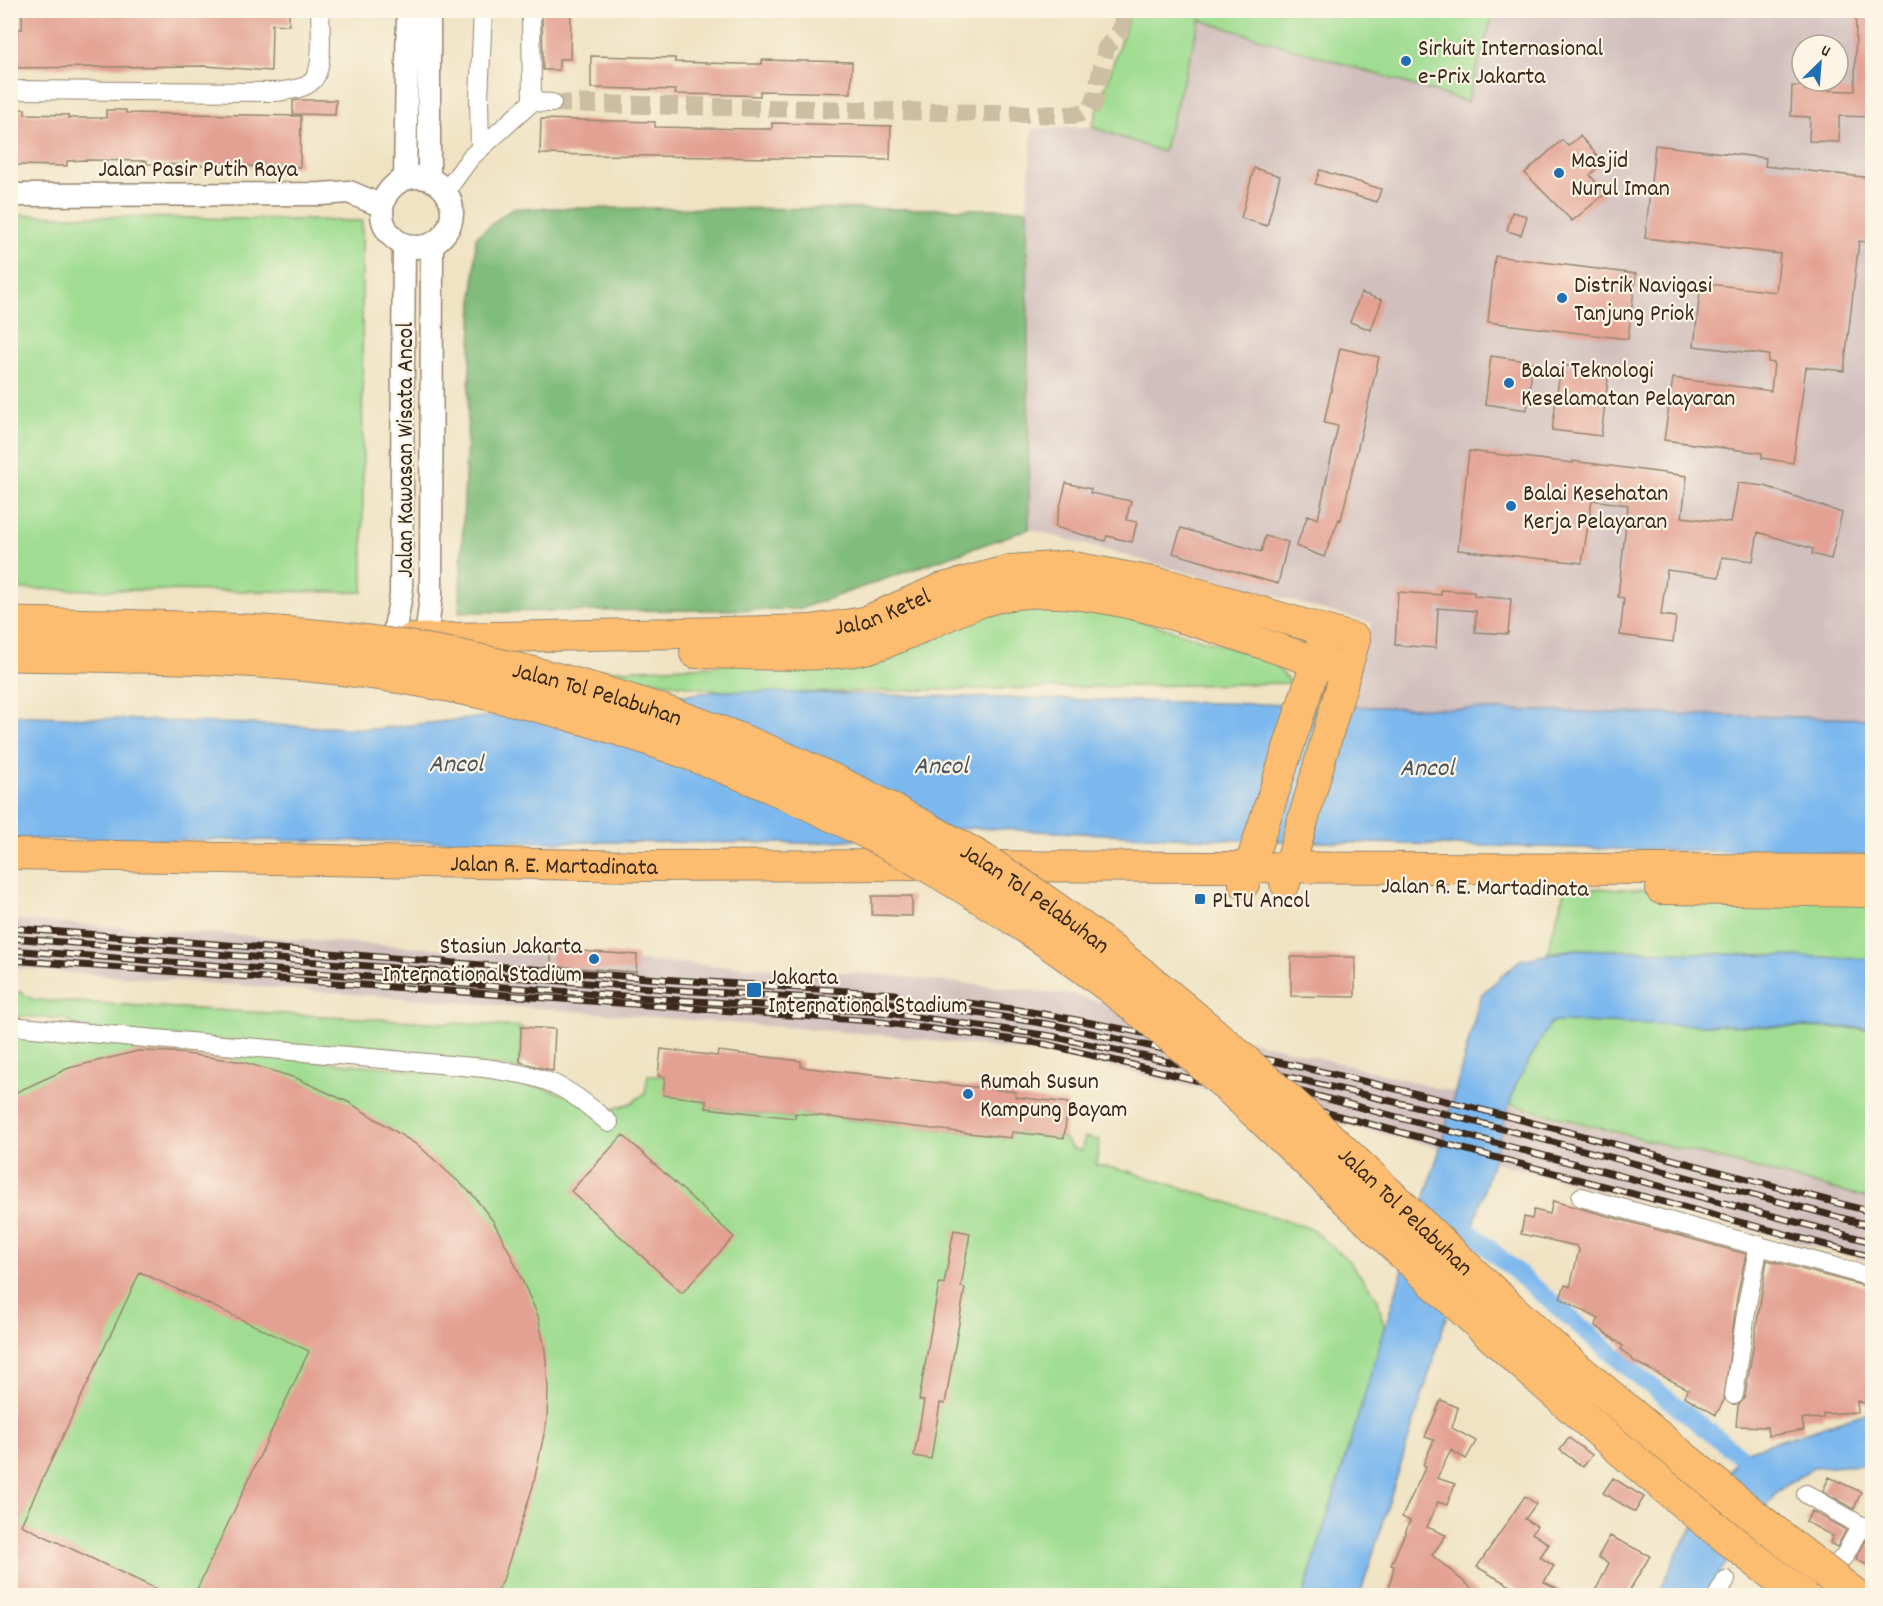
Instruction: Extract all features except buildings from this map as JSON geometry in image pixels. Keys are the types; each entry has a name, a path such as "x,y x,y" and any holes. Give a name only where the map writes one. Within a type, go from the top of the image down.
{"highway":[{"name":"Jalan Ketel","path":"395,647 821,653 872,647 954,612 1015,594 1059,592 1106,586 1168,585 1355,639 1289,867"},
{"name":"Jalan Ketel","path":"1106,586 1142,606 1346,671"},
{"name":"Jalan Tol Pelabuhan","path":"10,624 243,629 370,641 484,661 639,702 743,740 852,788 983,860 1089,932 1166,993 1259,1075 1559,1353 1740,1505 1856,1596"},
{"path":"1249,867 1326,630"},
{"path":"10,632 395,647"},
{"path":"10,661 395,647"},
{"name":"Jalan Tol Pelabuhan","path":"10,654 268,662 368,672 462,689 568,714 660,742 745,774 859,826 940,871 1030,928 1148,1017 1269,1124 1548,1387 1692,1509 1802,1596"},
{"name":"Jalan R. E. Martadinata","path":"10,854 640,866 1872,870"},
{"name":"Jalan R. E. Martadinata","path":"1289,867 1872,892"}],"street":[{"path":"10,90 276,92 298,88 313,81 319,72 320,10"},
{"path":"405,179 408,10"},
{"path":"429,10 438,185 452,204 452,217 448,228 432,244 418,247 404,244 394,238 382,218 382,206 390,190 405,179 438,185"},
{"path":"480,149 478,99 483,10"},
{"path":"531,10 532,102"},
{"path":"438,185 532,102 552,103"},
{"name":"Jalan Pasir Putih Raya","path":"10,195 349,192 382,206"},
{"name":"Jalan Kawasan Wisata Ancol","path":"395,647 401,595 404,244"},
{"name":"Jalan Kawasan Wisata Ancol","path":"427,647 431,596 432,244"},
{"path":"10,1026 472,1067 528,1074 568,1089 609,1123"},
{"path":"1581,1197 1872,1276"},
{"path":"1734,1395 1748,1299 1759,1245"},
{"path":"1806,1494 1867,1529 1810,1596"}],"shaded area":[{"path":"1131,11 1170,11 1466,102 1494,11 1872,11 1872,719 1340,709 1372,623 1029,529 1027,209 1032,129 1092,127"},
{"path":"10,920 520,954 886,975 1073,995 1872,1199 1872,1262 1440,1148 1060,1055 885,1035 11,968"}],"green space":[{"name":"Sirkuit Internasional e-Prix Jakarta","path":"1131,10 1494,11 1467,102 1200,20 1163,152 1092,127"},
{"path":"512,208 1027,209 1029,529 799,609 459,612 476,237"},
{"path":"11,215 362,221 363,592 11,589"},
{"path":"1023,604 1122,615 1271,660 1291,683 781,693 720,691 591,671 713,666 957,622"},
{"path":"1565,888 1872,892 1872,959 1576,949 1547,953"},
{"path":"11,992 20,992 34,1000 521,1027 519,1069 398,1053 393,1048 353,1044 334,1049 77,1029 66,1019 17,1016 11,1023"},
{"path":"1551,1021 1872,1029 1872,1199 1509,1104 1515,1086"},
{"path":"10,1033 397,1068 543,1088 613,1109 631,1103 645,1093 648,1075 665,1077 706,1100 706,1108 794,1118 797,1096 802,1114 903,1126 904,1119 917,1127 1011,1138 1012,1132 1064,1138 1072,1148 1081,1151 1085,1137 1100,1140 1096,1165 1128,1171 1312,1229 1350,1262 1378,1299 1385,1331 1303,1595 11,1595"}],"water":[{"name":"Ancol","path":"720,691 1872,719 1872,855 1238,840 974,828 813,843 11,839 11,715 375,729"},
{"path":"1576,949 1872,959 1872,1028 1551,1022 1515,1086 1360,1595 1303,1596 1440,1148 1481,995 1520,960"},
{"path":"1872,1411 1872,1470 1863,1465 1813,1468 1778,1490 1720,1572 1710,1595 1658,1596 1678,1551 1741,1453"}],"waterway":[{"path":"1458,1222 1637,1375 1758,1470"}],"tunnel":[{"path":"552,103 1073,115 1088,111 1094,104 1106,48 1120,32 1125,10"}],"railway":[{"path":"10,928 660,979 895,994"},
{"path":"10,938 677,990 880,1002 958,1010 1054,1025 1446,1114 1872,1226"},
{"path":"10,950 677,1000 880,1012 1051,1036 1279,1086 1872,1242"},
{"path":"10,960 872,1021 1045,1044 1275,1099 1872,1257"},
{"path":"958,1002 1093,1023 1389,1087 1551,1127 1872,1212"}],"place":[{"name":"Sirkuit Internasional e-Prix Jakarta","path":"1406,61"},
{"name":"Masjid Nurul Iman","path":"1559,173"},
{"name":"Distrik Navigasi Tanjung Priok","path":"1562,298"},
{"name":"Balai Teknologi Keselamatan Pelayaran","path":"1509,383"},
{"name":"Balai Kesehatan Kerja Pelayaran","path":"1511,506"},
{"name":"PLTU Ancol","path":"1200,899"},
{"name":"Stasiun Jakarta International Stadium","path":"594,959"},
{"name":"Jakarta International Stadium","path":"754,990"},
{"name":"Rumah Susun Kampung Bayam","path":"968,1094"}]}
